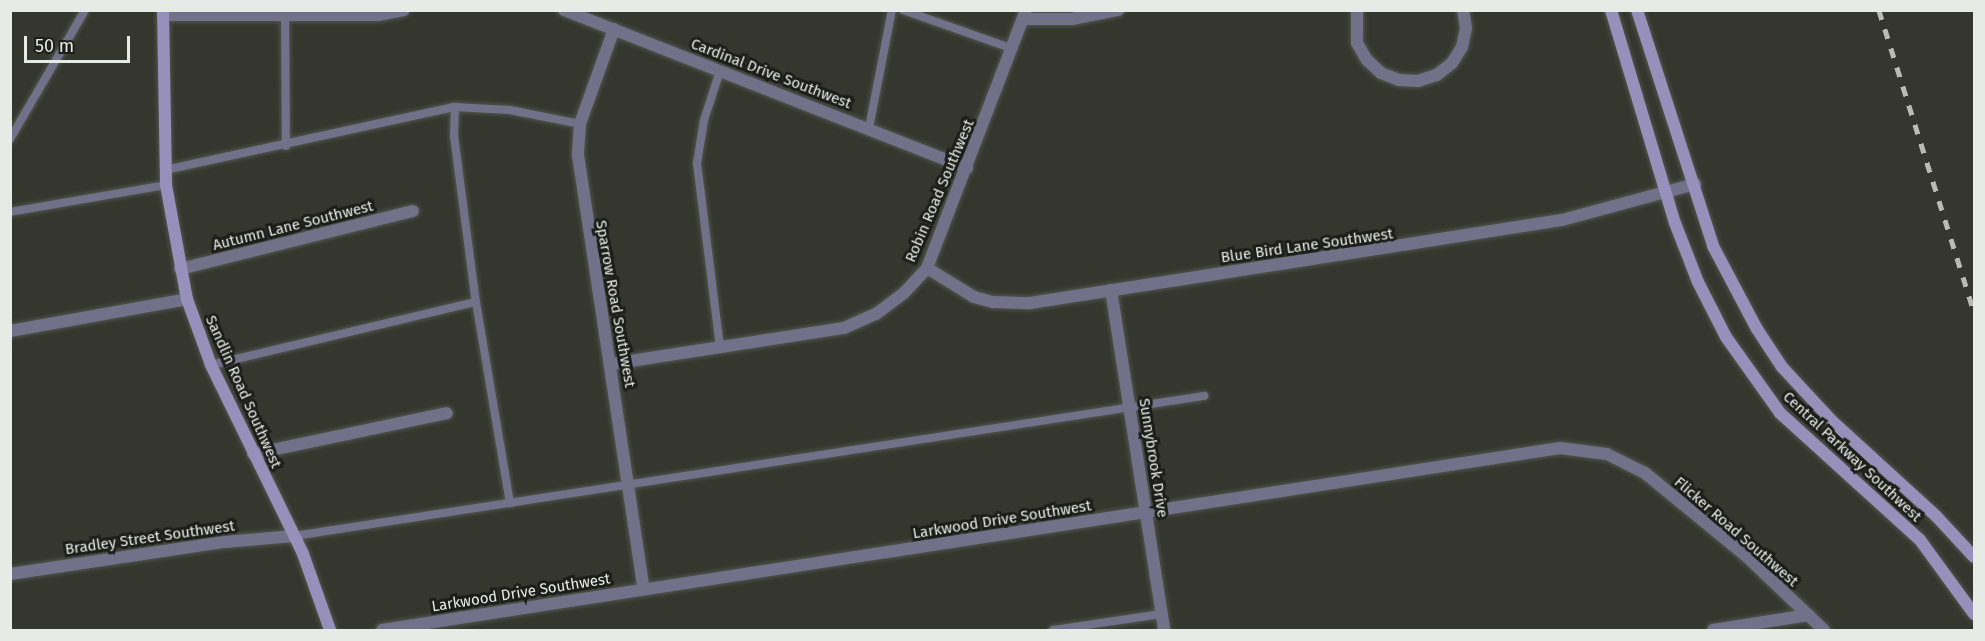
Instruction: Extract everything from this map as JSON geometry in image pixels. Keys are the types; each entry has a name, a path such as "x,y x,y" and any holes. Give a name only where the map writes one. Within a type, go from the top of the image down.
{"street":[{"path":"163,13 378,13 404,10"},
{"name":"Cardinal Drive Southwest","path":"564,10 967,168"},
{"path":"1025,15 1072,19 1118,10"},
{"path":"1357,10 1357,44 1366,60 1381,73 1399,80 1418,81 1437,75 1452,63 1462,47 1466,28 1463,10"},
{"name":"Central Parkway Southwest","path":"1611,10 1666,193 1698,282 1726,337 1780,413 1920,540 1974,614"},
{"name":"Central Parkway Southwest","path":"1637,10 1725,272 1782,367 1832,421 1937,517 1974,557"},
{"name":"Sandlin Road Southwest","path":"163,13 166,185 180,269 188,299 211,365 294,536 330,630"},
{"name":"Robin Road Southwest","path":"610,364 844,328 876,314 904,293 927,268 1025,15"},
{"name":"Sparrow Road Southwest","path":"614,29 580,124 578,155 582,198 644,589"},
{"name":"Blue Bird Lane Southwest","path":"927,268 974,297 993,302 1030,303 1562,220 1695,184"},
{"name":"Autumn Lane Southwest","path":"180,269 413,211"},
{"name":"Sunnybrook Drive","path":"1111,290 1164,630"},
{"path":"10,331 188,299"},
{"path":"253,454 447,413"},
{"name":"Larkwood Drive Southwest","path":"382,630 1560,448 1594,451 1625,461"},
{"name":"Flicker Road Southwest","path":"1625,461 1745,555 1824,630"},
{"name":"Bradley Street Southwest","path":"10,574 225,542 294,536"},
{"path":"1713,630 1809,615"}],"lane":[{"path":"10,139 85,10"},
{"path":"869,128 892,10"},
{"path":"903,10 1013,49"},
{"path":"285,13 286,146"},
{"path":"720,71 704,120 697,163 720,348"},
{"path":"165,170 286,146 455,107 510,110 580,124"},
{"path":"455,107 454,136 476,302 510,503"},
{"path":"10,212 166,185"},
{"path":"211,365 476,302"},
{"path":"294,536 1204,396"},
{"path":"1053,630 1161,614"}],"railway":[{"path":"1879,10 1974,311"}]}
